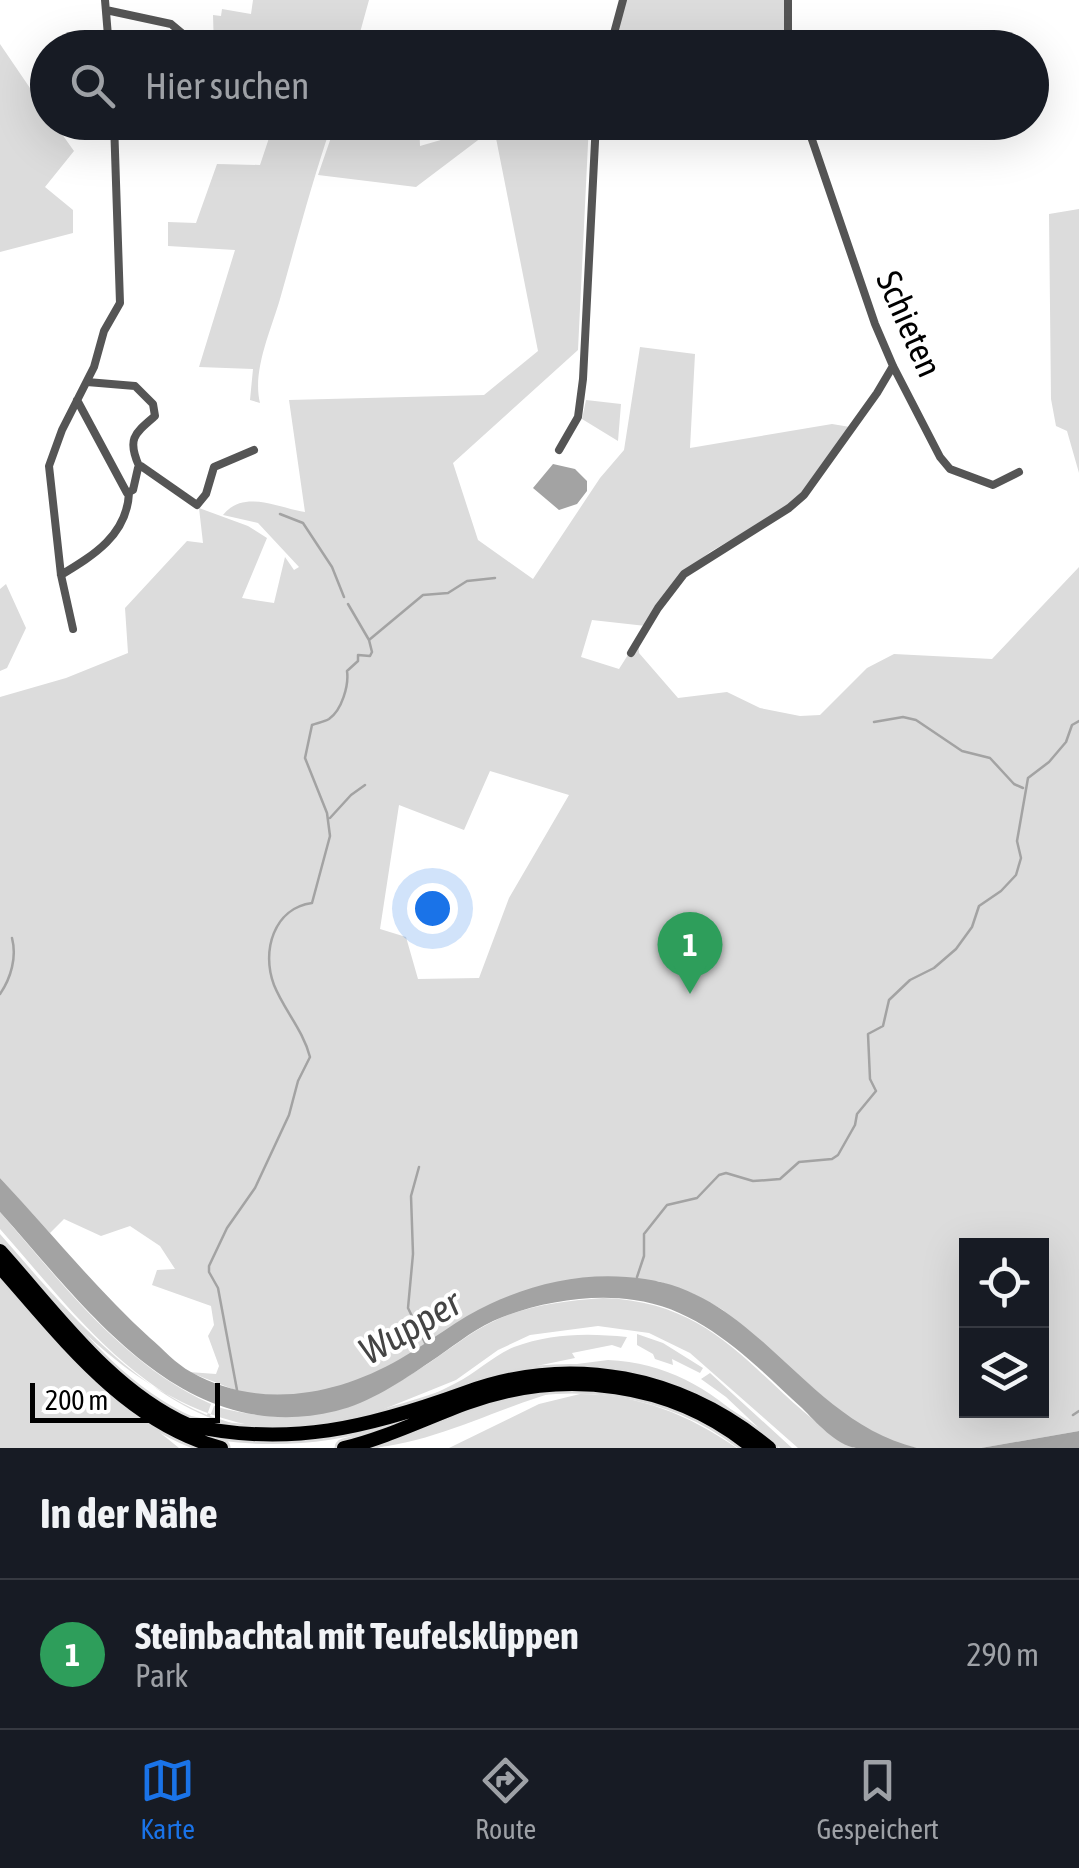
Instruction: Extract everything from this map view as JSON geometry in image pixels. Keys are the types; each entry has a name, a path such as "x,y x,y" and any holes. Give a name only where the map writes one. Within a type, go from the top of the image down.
{"highway":[{"path":"0,1251 118,1378 164,1413 217,1436 278,1445 325,1441 494,1384 566,1372 631,1378 685,1395 729,1417 769,1448"},
{"path":"0,1267 70,1346 129,1402 169,1428 221,1448"},
{"path":"344,1448 496,1394 568,1383 615,1386 652,1394 705,1416 752,1448"}],"street":[{"path":"105,0 108,30"},
{"path":"615,30 623,0"},
{"path":"788,0 788,30"},
{"path":"106,10 172,24 179,30"},
{"path":"72,630 48,471 121,296 115,140"},
{"path":"559,450 578,416 583,379 595,140"},
{"name":"Schieten","path":"812,140 856,274 893,366 947,467 993,485 1020,472"},
{"path":"631,653 684,574 804,495 893,366"},
{"path":"61,575 99,548 121,526 128,514 139,466 133,439 155,416 154,404 134,386 87,382"},
{"path":"77,400 124,491 130,493"},
{"path":"139,466 148,468 172,490 197,505 209,488 214,467 254,450"}],"shaded area":[{"path":"253,0 369,0 361,30 213,30 213,15 221,16 222,9 251,14"},
{"path":"626,0 787,0 786,30 618,30"},
{"path":"0,44 30,88 30,140 66,140 74,151 45,187 73,210 73,233 0,252"},
{"path":"268,140 327,140 264,351 258,378 260,403 250,400 253,369 199,367 235,250 168,246 168,222 196,223 217,164 260,165"},
{"path":"330,140 420,140 420,146 441,140 478,140 416,187 318,175"},
{"path":"496,140 588,140 578,350 453,463 478,540 533,579 600,478 624,450 640,347 695,354 690,448 832,424 850,427 808,487 789,506 710,552 679,576 646,626 592,620 581,657 619,669 638,639 639,653 678,698 727,692 760,708 800,716 820,715 867,668 894,654 992,659 1079,567 1079,1431 981,1448 917,1448 895,1443 849,1419 723,1310 658,1281 537,1297 372,1386 263,1401 189,1372 216,1374 219,1366 208,1336 214,1325 211,1306 152,1285 157,1270 175,1269 160,1246 130,1226 101,1236 64,1219 50,1233 0,1178 0,697 66,678 128,653 125,608 187,541 203,543 199,508 248,526 267,538 242,598 274,603 285,557 294,570 299,567 258,523 223,515 231,507 251,502 305,512 289,400 484,395 538,351","holes":["490,771 569,795 509,898 479,978 418,979 406,937 380,929 399,805 464,830"]},
{"path":"1079,209 1079,473 1067,431 1056,426 1051,399 1049,214"},
{"path":"586,400 621,404 618,441 582,419"},
{"path":"553,464 575,469 587,481 587,491 577,504 559,510 533,488"},
{"path":"6,584 26,628 7,668 0,671 0,589"},
{"path":"0,1178 130,1319 180,1365 217,1384 243,1391 297,1394 350,1382 375,1372 467,1316 509,1296 566,1280 625,1277 685,1290 720,1308 844,1412 878,1434 917,1448 856,1448 841,1442 746,1356 705,1326 659,1305 617,1298 562,1301 493,1321 385,1391 336,1411 281,1417 231,1409 186,1390 144,1362 105,1328 0,1212"},
{"path":"0,1212 71,1294 122,1345 179,1387 211,1404 207,1415 176,1400 119,1359 69,1309 0,1229"},
{"path":"0,1234 100,1343 158,1389 153,1386 113,1357 75,1324 0,1245"},
{"path":"0,1277 88,1374 179,1448 0,1448"},
{"path":"603,1298 646,1303 682,1315 713,1333 821,1426 854,1448 798,1448 690,1353 649,1333 598,1326 530,1335 498,1350 456,1380 342,1426 250,1429 210,1416 214,1406 275,1416 329,1411 380,1392 503,1317 545,1305"},
{"path":"637,1334 663,1343 703,1368 700,1373 672,1359 673,1365 655,1359 637,1345"},
{"path":"570,1335 627,1337 621,1348 612,1345 572,1353 575,1358 492,1376 373,1425 346,1429 424,1399 528,1342"},
{"path":"608,1360 649,1366 685,1380 750,1426 546,1368"},
{"path":"710,1373 792,1448 780,1448 701,1379"},
{"path":"158,1389 197,1409 245,1424 299,1431 346,1429 320,1435 269,1434 222,1422"},
{"path":"567,1389 438,1434 360,1448 503,1396"},
{"path":"580,1394 643,1402 701,1426 737,1448 449,1448 539,1404"},
{"path":"1079,1431 1079,1448 981,1448"}],"waterway":[{"path":"280,514 303,523 332,567 344,597"},
{"path":"237,1390 218,1288 209,1266 227,1228 255,1188 289,1115 298,1081 310,1057 274,985 269,959 270,945 280,922 288,913 312,903 330,836 327,813 305,758 312,725 329,719 338,710 346,690 347,671 358,661 358,655 370,656 372,652 369,640 423,595 448,593 467,581 495,578"},
{"path":"348,604 369,640"},
{"path":"874,722 903,717 916,720 962,751 990,758 1014,784 1023,788"},
{"path":"637,1277 644,1256 644,1234 667,1205 697,1198 719,1175 726,1173 753,1181 780,1179 799,1162 838,1155 857,1114 876,1091 870,1079 868,1034 883,1026 889,1000 910,980 934,968 956,949 972,927 979,906 1016,875 1021,858 1017,841 1028,778 1049,762 1066,742 1072,725 1079,721"},
{"path":"330,818 365,785"},
{"path":"0,994 12,967 12,938"},
{"name":"Wupper","path":"419,1167 411,1196 413,1254 408,1308 426,1345"},
{"path":"1073,1415 1079,1411"}],"place":[{"name":"Steinbachtal mit Teufelsklippen","path":"690,994"}]}
